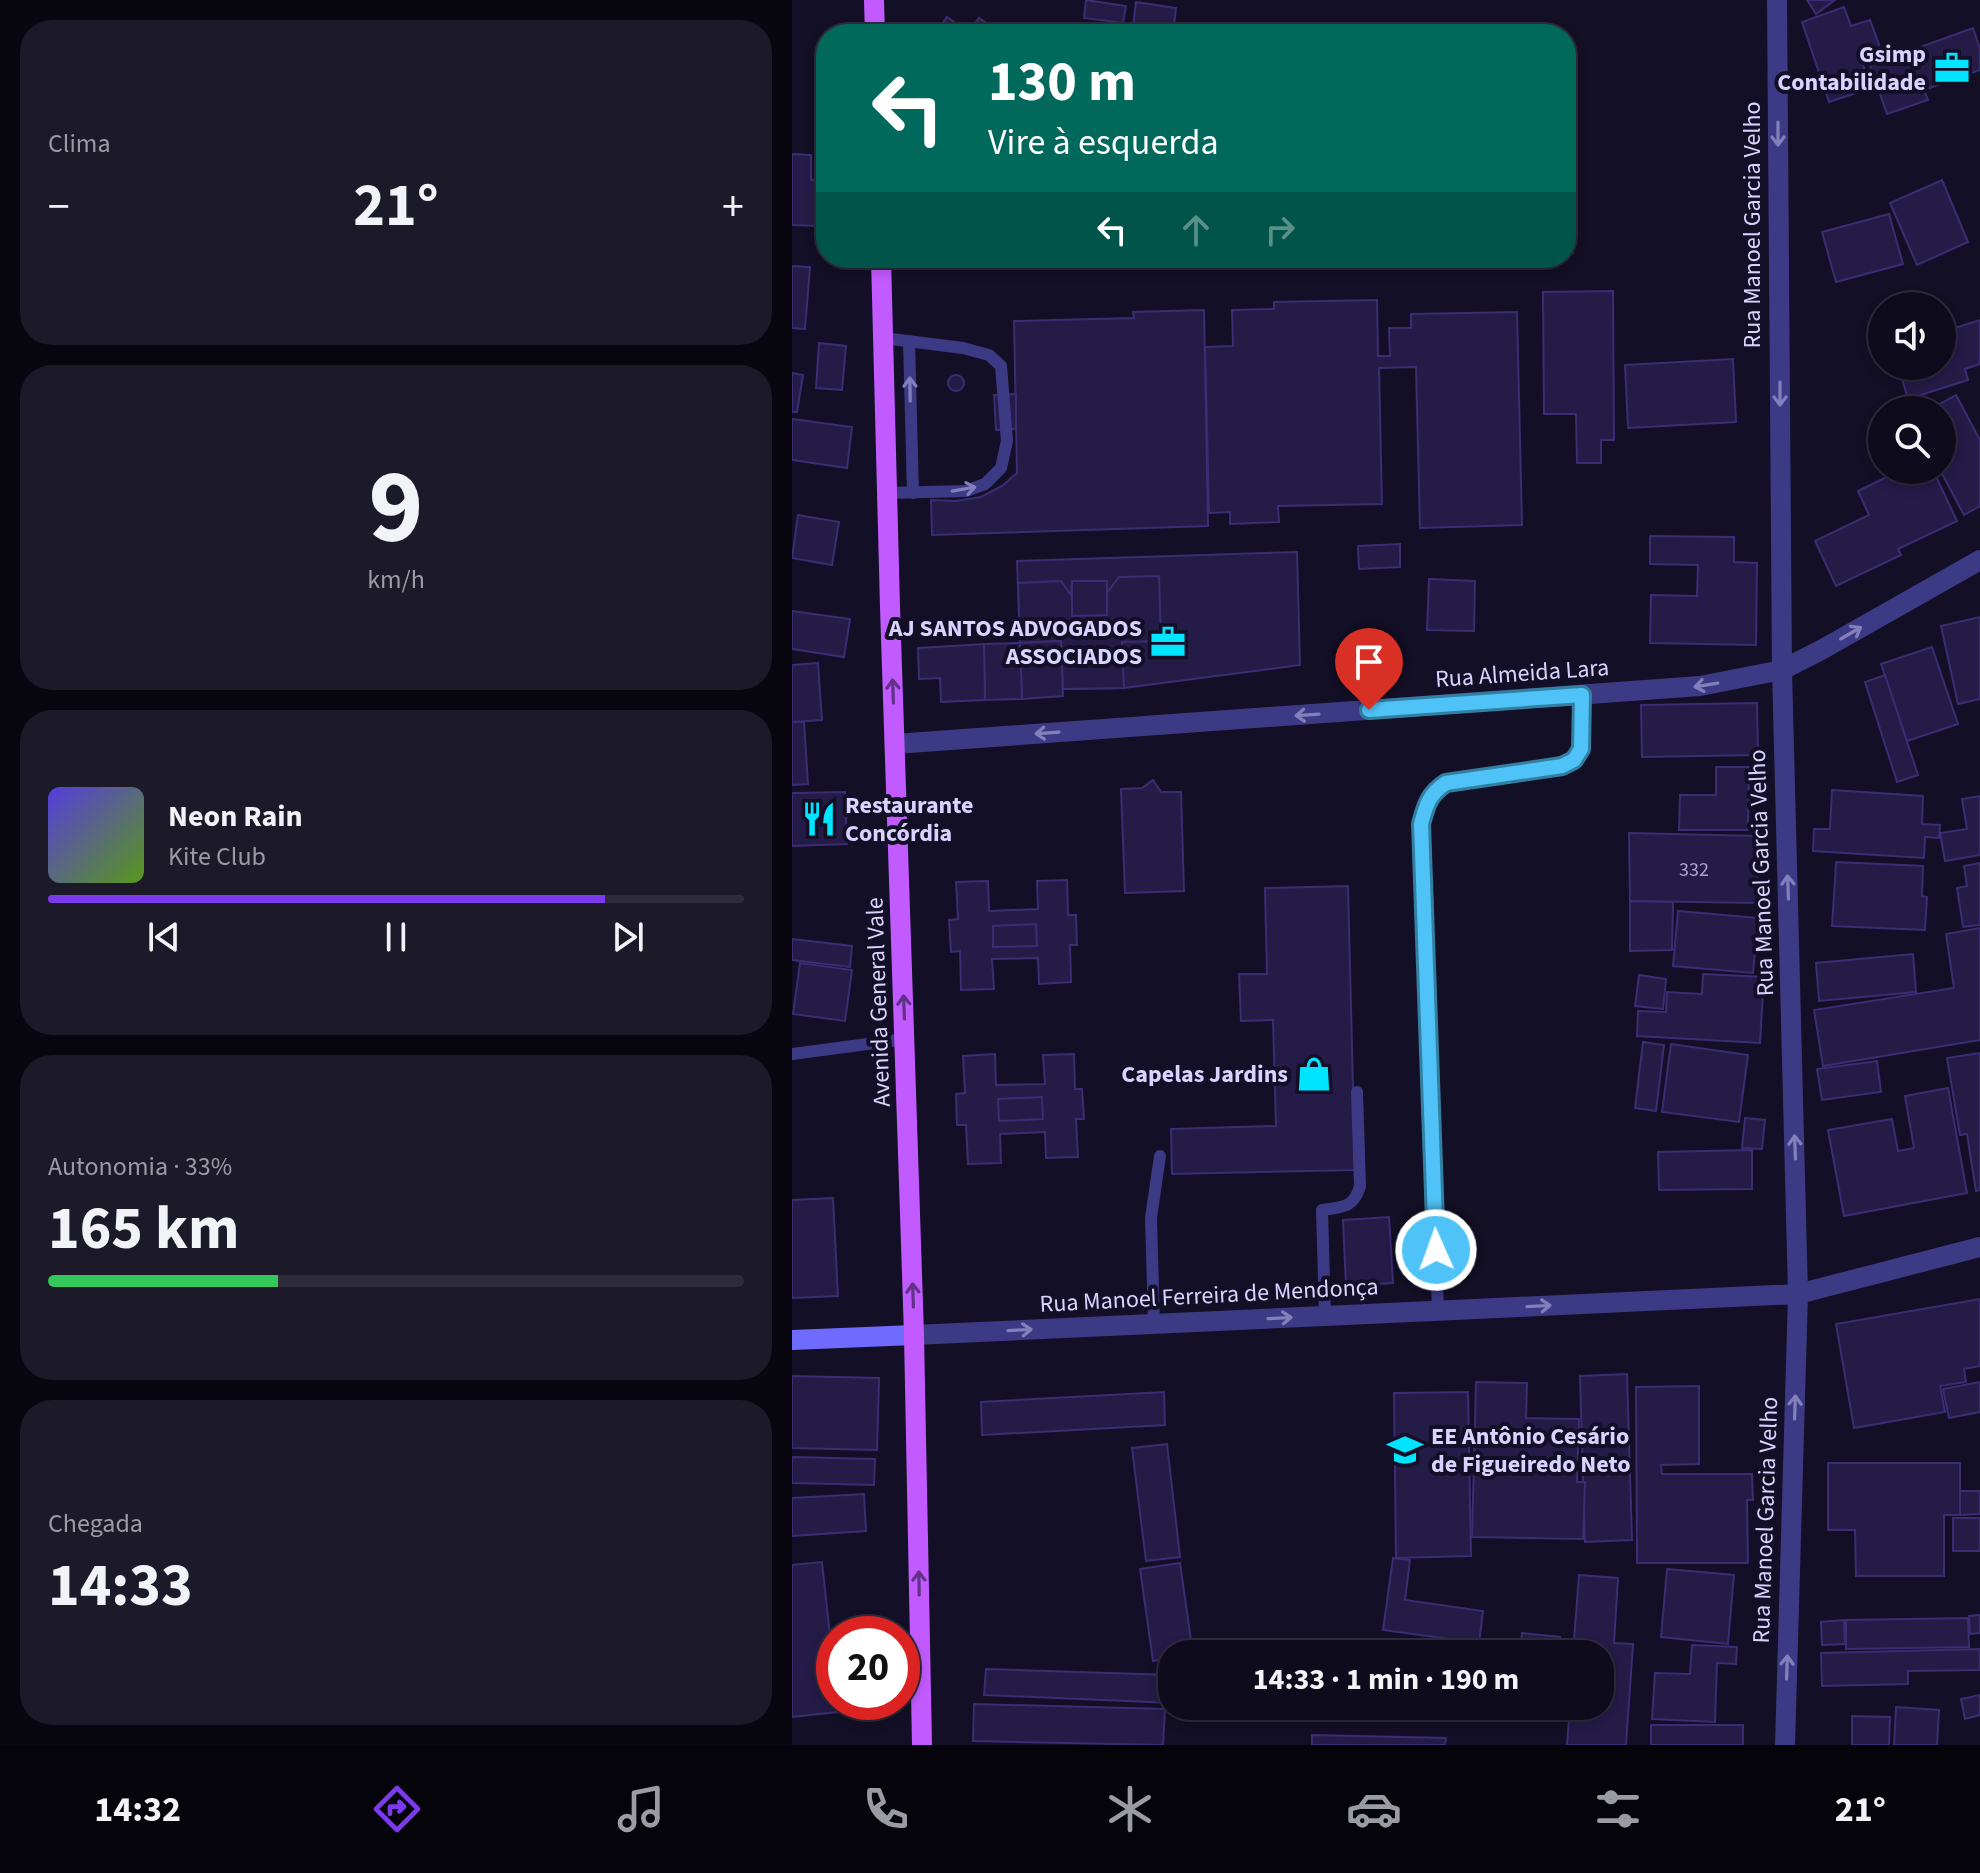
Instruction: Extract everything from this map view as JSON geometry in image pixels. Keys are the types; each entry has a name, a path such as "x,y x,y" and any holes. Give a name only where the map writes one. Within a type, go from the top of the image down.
{"main road":[{"path":"874,0 875,24"},
{"name":"Avenida General Vale","path":"881,268 914,1335 922,1745"}],"street":[{"name":"Rua Manoel Garcia Velho","path":"1777,0 1782,670 1798,1294 1785,1745"},
{"name":"Rua Almeida Lara","path":"895,744 1700,686 1782,670 1980,560"},
{"name":"Rua Manoel Ferreira de Mendonça","path":"914,1335 1798,1294 1980,1247"},
{"path":"792,1340 914,1335"}],"lane":[{"path":"883,338 963,348 989,355 1001,366 1007,441 1001,468 985,484 966,491 887,493"},
{"path":"909,341 913,493"},
{"path":"1438,1311 1421,824 1425,807 1435,791 1446,783 1562,766 1574,760 1581,749 1582,695"},
{"path":"792,1054 905,1039"},
{"path":"1325,1316 1322,1210 1344,1207 1357,1198 1360,1186 1357,1092"},
{"path":"1154,1324 1151,1218 1160,1156"}],"building":[{"path":"1086,0 1126,6 1123,23 1084,18"},
{"path":"1807,0 1835,0 1816,14"},
{"path":"1136,2 1176,8 1174,24 1133,24"},
{"path":"1844,7 1851,26 1870,20 1883,55 1863,65 1871,88 1829,102 1802,22"},
{"path":"947,17 957,24 942,24"},
{"path":"1973,28 1980,49 1980,70 1924,90 1928,100 1887,114 1870,65"},
{"path":"792,154 811,155 811,180 816,180 816,226 792,225"},
{"path":"1942,180 1968,242 1917,265 1890,203"},
{"path":"1889,214 1903,264 1836,282 1822,232"},
{"path":"792,266 810,267 805,329 792,328"},
{"path":"1613,291 1614,440 1601,440 1601,463 1577,463 1576,414 1544,414 1543,292"},
{"path":"1377,300 1378,356 1390,356 1389,328 1411,328 1411,314 1517,312 1522,525 1420,528 1416,367 1379,368 1382,504 1278,506 1279,522 1230,524 1230,512 1209,513 1205,347 1233,346 1232,310 1274,309 1274,302"},
{"path":"1204,310 1208,526 932,535 931,500 956,501 981,497 1002,486 1017,473 1014,321 1134,318 1133,312"},
{"path":"1980,320 1980,364 1965,369 1968,380 1917,396 1907,396 1902,380 1956,380 1956,328"},
{"path":"819,343 846,346 842,390 816,388"},
{"path":"1733,359 1736,422 1628,428 1625,365"},
{"path":"792,373 803,375 797,412 792,412"},
{"path":"956,375 962,377 962,389 956,391 950,389 948,383 950,377"},
{"path":"1016,394 1016,429 996,430 994,395"},
{"path":"1954,396 1980,440 1980,506 1964,515 1947,484 1956,484"},
{"path":"792,419 852,427 847,468 792,460"},
{"path":"1872,484 1940,484 1957,521 1898,549 1901,555 1836,586 1815,541 1869,515 1858,491"},
{"path":"798,515 839,522 832,565 792,558"},
{"path":"1650,536 1734,537 1734,562 1757,563 1756,645 1650,643 1651,595 1697,596 1698,565 1650,564"},
{"path":"1400,544 1400,567 1359,569 1358,546"},
{"path":"1297,552 1300,665 1124,688 1063,689 1061,641 1020,643 1017,561"},
{"path":"1159,576 1161,641 1122,642 1124,688 1063,689 1061,641 1020,643 1018,583 1061,581 1071,595 1072,581 1107,581 1107,593 1119,577"},
{"path":"1429,579 1475,581 1474,631 1427,630"},
{"path":"1072,581 1107,581 1107,615 1072,616"},
{"path":"792,611 850,619 844,657 792,649"},
{"path":"1980,617 1980,699 1958,704 1941,626"},
{"path":"1061,641 1063,696 1022,699 1020,643"},
{"path":"1020,643 1022,699 985,700 984,644"},
{"path":"984,644 985,700 941,702 940,678 919,679 918,648"},
{"path":"1932,647 1958,724 1907,741 1881,664"},
{"path":"818,663 822,720 792,722 792,665"},
{"path":"1885,675 1918,775 1897,782 1865,682"},
{"path":"1757,703 1758,755 1642,757 1641,705"},
{"path":"792,722 804,722 808,784 792,785"},
{"path":"1716,767 1749,767 1748,830 1679,830 1680,795 1716,795"},
{"path":"1153,780 1161,792 1181,792 1184,891 1125,893 1121,789 1142,788"},
{"path":"1832,790 1923,796 1922,824 1940,825 1939,838 1925,837 1924,858 1813,851 1814,829 1830,829"},
{"name":"Restaurante Concórdia","path":"845,792 847,844 792,846 792,793"},
{"path":"1980,796 1980,855 1945,861 1940,833 1967,829 1962,799"},
{"path":"1629,833 1758,836 1757,903 1630,901"},
{"path":"1836,862 1923,866 1922,896 1927,897 1925,930 1832,926"},
{"path":"1980,863 1980,925 1963,927 1957,888 1967,886 1964,866"},
{"path":"1067,880 1068,915 1076,915 1077,945 1070,945 1071,982 1039,984 1038,958 992,959 994,989 961,990 960,951 951,952 949,920 958,919 956,882 988,881 989,911 1038,909 1037,881"},
{"name":"Capelas Jardins","path":"1348,886 1355,1170 1172,1174 1171,1129 1276,1126 1273,1020 1241,1021 1239,974 1267,974 1265,888"},
{"path":"1630,901 1673,902 1672,950 1630,951"},
{"path":"1678,911 1758,918 1753,973 1673,966"},
{"path":"1036,924 1037,946 993,947 993,926"},
{"path":"1980,928 1980,1040 1823,1066 1814,1010 1954,988 1946,934"},
{"path":"792,939 852,946 850,967 792,960"},
{"path":"1913,954 1916,992 1819,1001 1816,963"},
{"path":"800,963 852,970 845,1021 793,1014"},
{"path":"1703,974 1764,977 1760,1043 1637,1036 1638,1011 1666,1012 1667,992 1702,994"},
{"path":"1639,975 1666,979 1663,1009 1635,1006"},
{"path":"1643,1042 1664,1045 1656,1111 1635,1108"},
{"path":"1671,1044 1748,1055 1739,1122 1662,1112"},
{"path":"1980,1053 1980,1190 1976,1191 1967,1134 1960,1135 1947,1058"},
{"path":"995,1054 996,1085 1045,1084 1043,1055 1074,1054 1075,1089 1082,1089 1084,1119 1076,1119 1078,1157 1046,1158 1045,1132 1000,1134 1001,1163 968,1164 966,1125 957,1125 956,1094 965,1093 963,1056"},
{"path":"1877,1061 1881,1092 1822,1100 1817,1069"},
{"path":"1948,1088 1967,1193 1844,1216 1828,1130 1892,1119 1898,1151 1914,1148 1905,1096"},
{"path":"1042,1097 1043,1119 999,1121 998,1099"},
{"path":"1745,1118 1765,1120 1762,1149 1742,1148"},
{"path":"1752,1150 1752,1189 1659,1190 1658,1152"},
{"path":"833,1198 838,1296 792,1298 792,1200"},
{"path":"1389,1217 1393,1283 1346,1286 1343,1220"},
{"path":"1980,1299 1980,1366 1964,1369 1966,1382 1940,1386 1945,1412 1854,1428 1836,1324"},
{"path":"1627,1374 1632,1540 1585,1542 1580,1376"},
{"path":"792,1376 879,1378 877,1450 792,1448"},
{"path":"1476,1382 1527,1383 1526,1418 1579,1419 1577,1482 1585,1482 1583,1539 1472,1537"},
{"path":"1980,1382 1980,1412 1949,1418 1943,1389"},
{"path":"1699,1386 1699,1464 1661,1465 1662,1474 1752,1474 1753,1500 1747,1500 1748,1563 1637,1563 1636,1387"},
{"path":"1164,1392 1165,1425 982,1435 981,1402"},
{"path":"1468,1392 1471,1556 1396,1558 1394,1393"},
{"path":"1167,1444 1180,1557 1146,1561 1132,1448"},
{"path":"792,1457 875,1459 874,1485 792,1483"},
{"path":"1828,1463 1960,1463 1960,1515 1944,1515 1944,1576 1856,1576 1855,1530 1828,1530"},
{"path":"1960,1491 1980,1491 1980,1514 1960,1515"},
{"path":"864,1494 866,1531 792,1536 792,1498"},
{"path":"1953,1518 1980,1518 1980,1551 1953,1551"},
{"path":"1393,1558 1410,1560 1405,1600 1483,1611 1479,1640 1383,1630"},
{"path":"822,1562 828,1616 816,1616 816,1714 792,1717 792,1565"},
{"path":"1180,1563 1191,1640 1158,1640 1158,1660 1153,1661 1140,1569"},
{"path":"1667,1569 1734,1575 1728,1644 1661,1637"},
{"path":"1579,1575 1618,1578 1614,1643 1614,1640 1574,1640"},
{"path":"1980,1615 1980,1633 1970,1634 1969,1616"},
{"path":"1968,1618 1969,1647 1846,1649 1846,1620"},
{"path":"1844,1620 1845,1644 1822,1645 1821,1622"},
{"path":"1522,1633 1560,1637 1560,1640 1521,1640"},
{"path":"1614,1643 1633,1644 1626,1745 1567,1745 1569,1720 1614,1720"},
{"path":"1692,1645 1737,1647 1736,1664 1717,1663 1715,1722 1652,1719 1655,1673 1690,1674"},
{"path":"1980,1649 1980,1670 1908,1671 1908,1684 1822,1686 1821,1653"},
{"path":"986,1669 1158,1675 1158,1702 984,1695"},
{"path":"1980,1695 1980,1715 1965,1719 1961,1699"},
{"path":"974,1704 1158,1709 1158,1720 1164,1720 1163,1745 973,1741"},
{"path":"1896,1707 1939,1710 1937,1745 1894,1745"},
{"path":"1852,1716 1890,1717 1889,1745 1852,1745"},
{"path":"1651,1725 1743,1725 1743,1745 1651,1745"},
{"path":"1312,1735 1446,1738 1445,1745 1312,1745"}],"place":[{"name":"Gsimp Contabilidade","path":"1952,68"},
{"name":"AJ SANTOS ADVOGADOS ASSOCIADOS","path":"1168,642"},
{"name":"Restaurante Concórdia","path":"819,819"},
{"name":"Capelas Jardins","path":"1314,1074"},
{"name":"EE Antônio Cesário de Figueiredo Neto","path":"1405,1450"}],"route":[{"path":"1369,710 1582,695 1581,749 1574,760 1562,766 1446,783 1435,791 1425,807 1421,824 1436,1250"}]}
